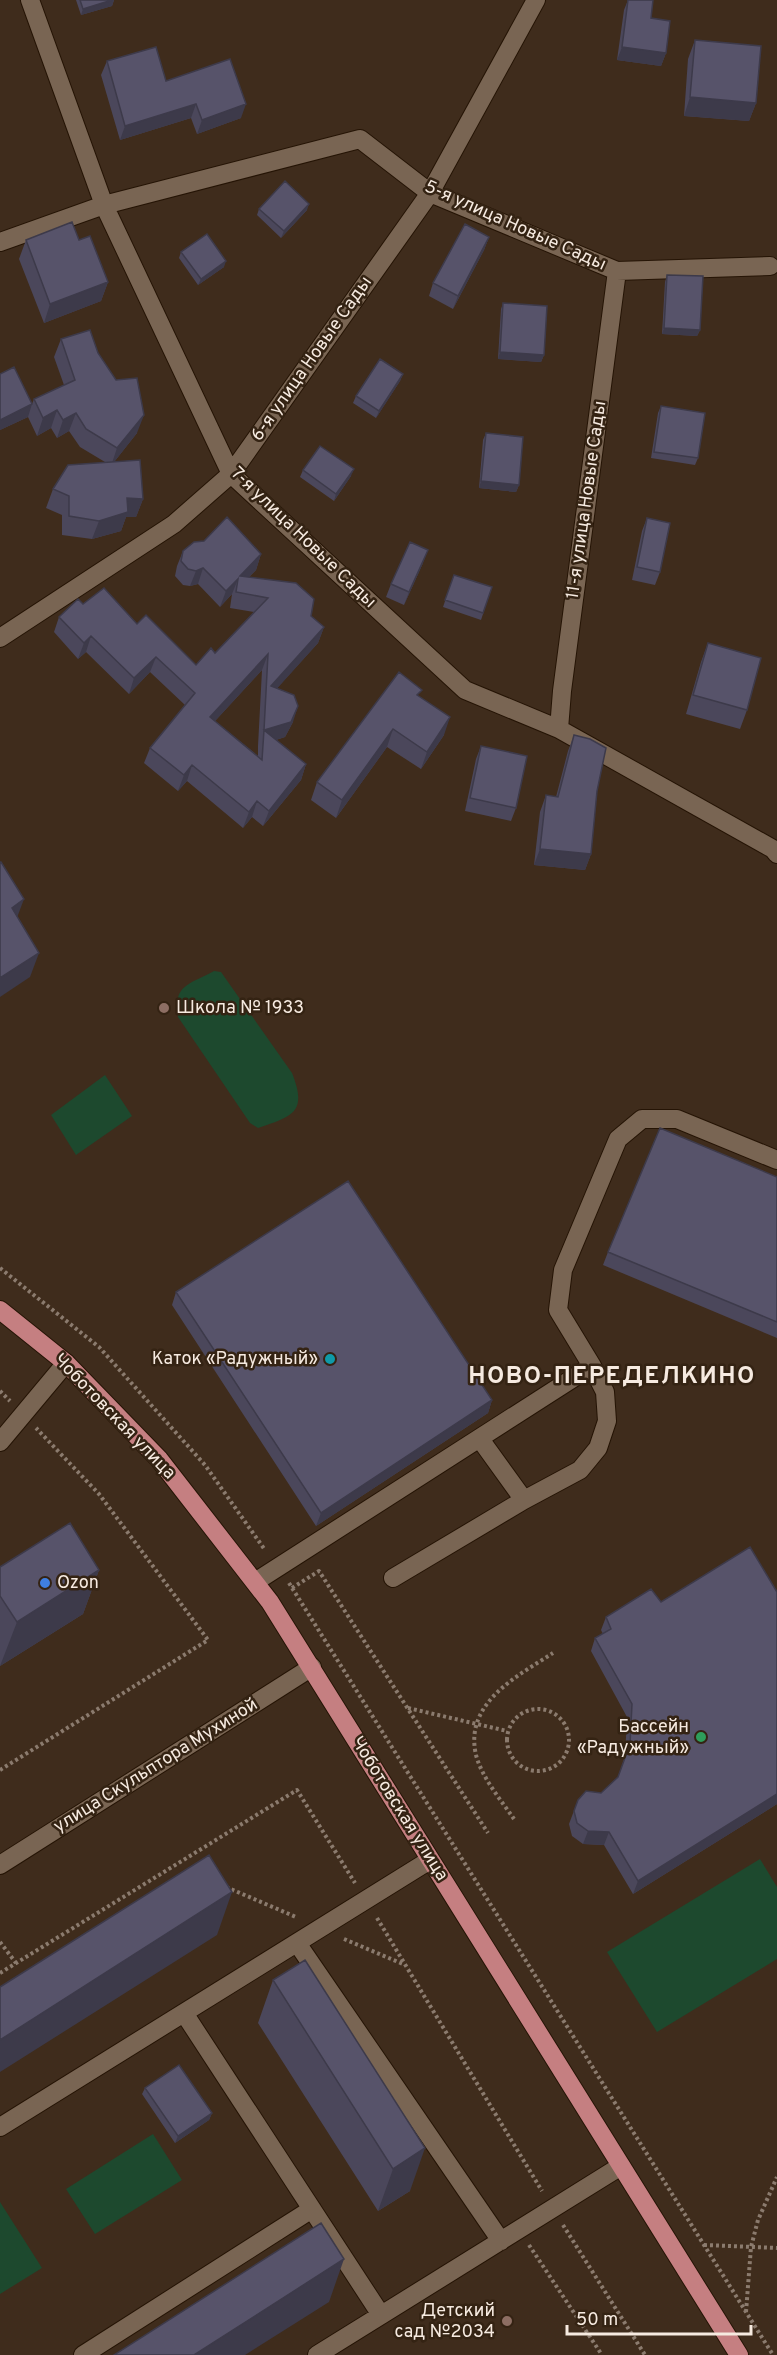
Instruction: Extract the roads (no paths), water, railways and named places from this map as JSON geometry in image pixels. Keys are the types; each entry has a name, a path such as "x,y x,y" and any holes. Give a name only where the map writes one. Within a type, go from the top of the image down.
{"main road":[{"name":"Чоботовская улица","path":"0,1310 66,1363 159,1459 270,1602 739,2355"}],"street":[{"name":"7-я улица Новые Сады","path":"30,0 104,205 231,474 465,690 559,729 773,849 777,854"},
{"name":"6-я улица Новые Сады","path":"0,638 174,524 231,474 430,193 536,0"},
{"name":"5-я улица Новые Сады","path":"0,242 104,205 360,139 430,193 617,272 770,266"},
{"name":"11-я улица Новые Сады","path":"559,729 562,691 617,272"},
{"path":"393,1578 524,1500 580,1470 598,1448 607,1421 604,1392 592,1366 558,1310 563,1270 618,1139 642,1119 676,1119 777,1160"},
{"path":"0,1442 66,1363"},
{"path":"255,1582 592,1366"},
{"path":"480,1438 524,1500"},
{"name":"улица Скульптора Мухиной","path":"0,1865 312,1667"},
{"path":"0,2127 430,1860"},
{"path":"297,1943 501,2241"},
{"path":"184,2013 381,2315"},
{"path":"317,2355 621,2166"},
{"path":"83,2355 312,2209"}],"place":[{"name":"Школа № 1933","path":"164,1008"},
{"name":"Каток «Радужный»","path":"330,1359"},
{"name":"Ozon","path":"45,1583"},
{"name":"Бассейн «Радужный»","path":"701,1737"},
{"name":"Детский сад №2034","path":"507,2321"}],"district":[{"name":"НОВО-ПЕРЕДЕЛКИНО","path":"612,1377"}]}
